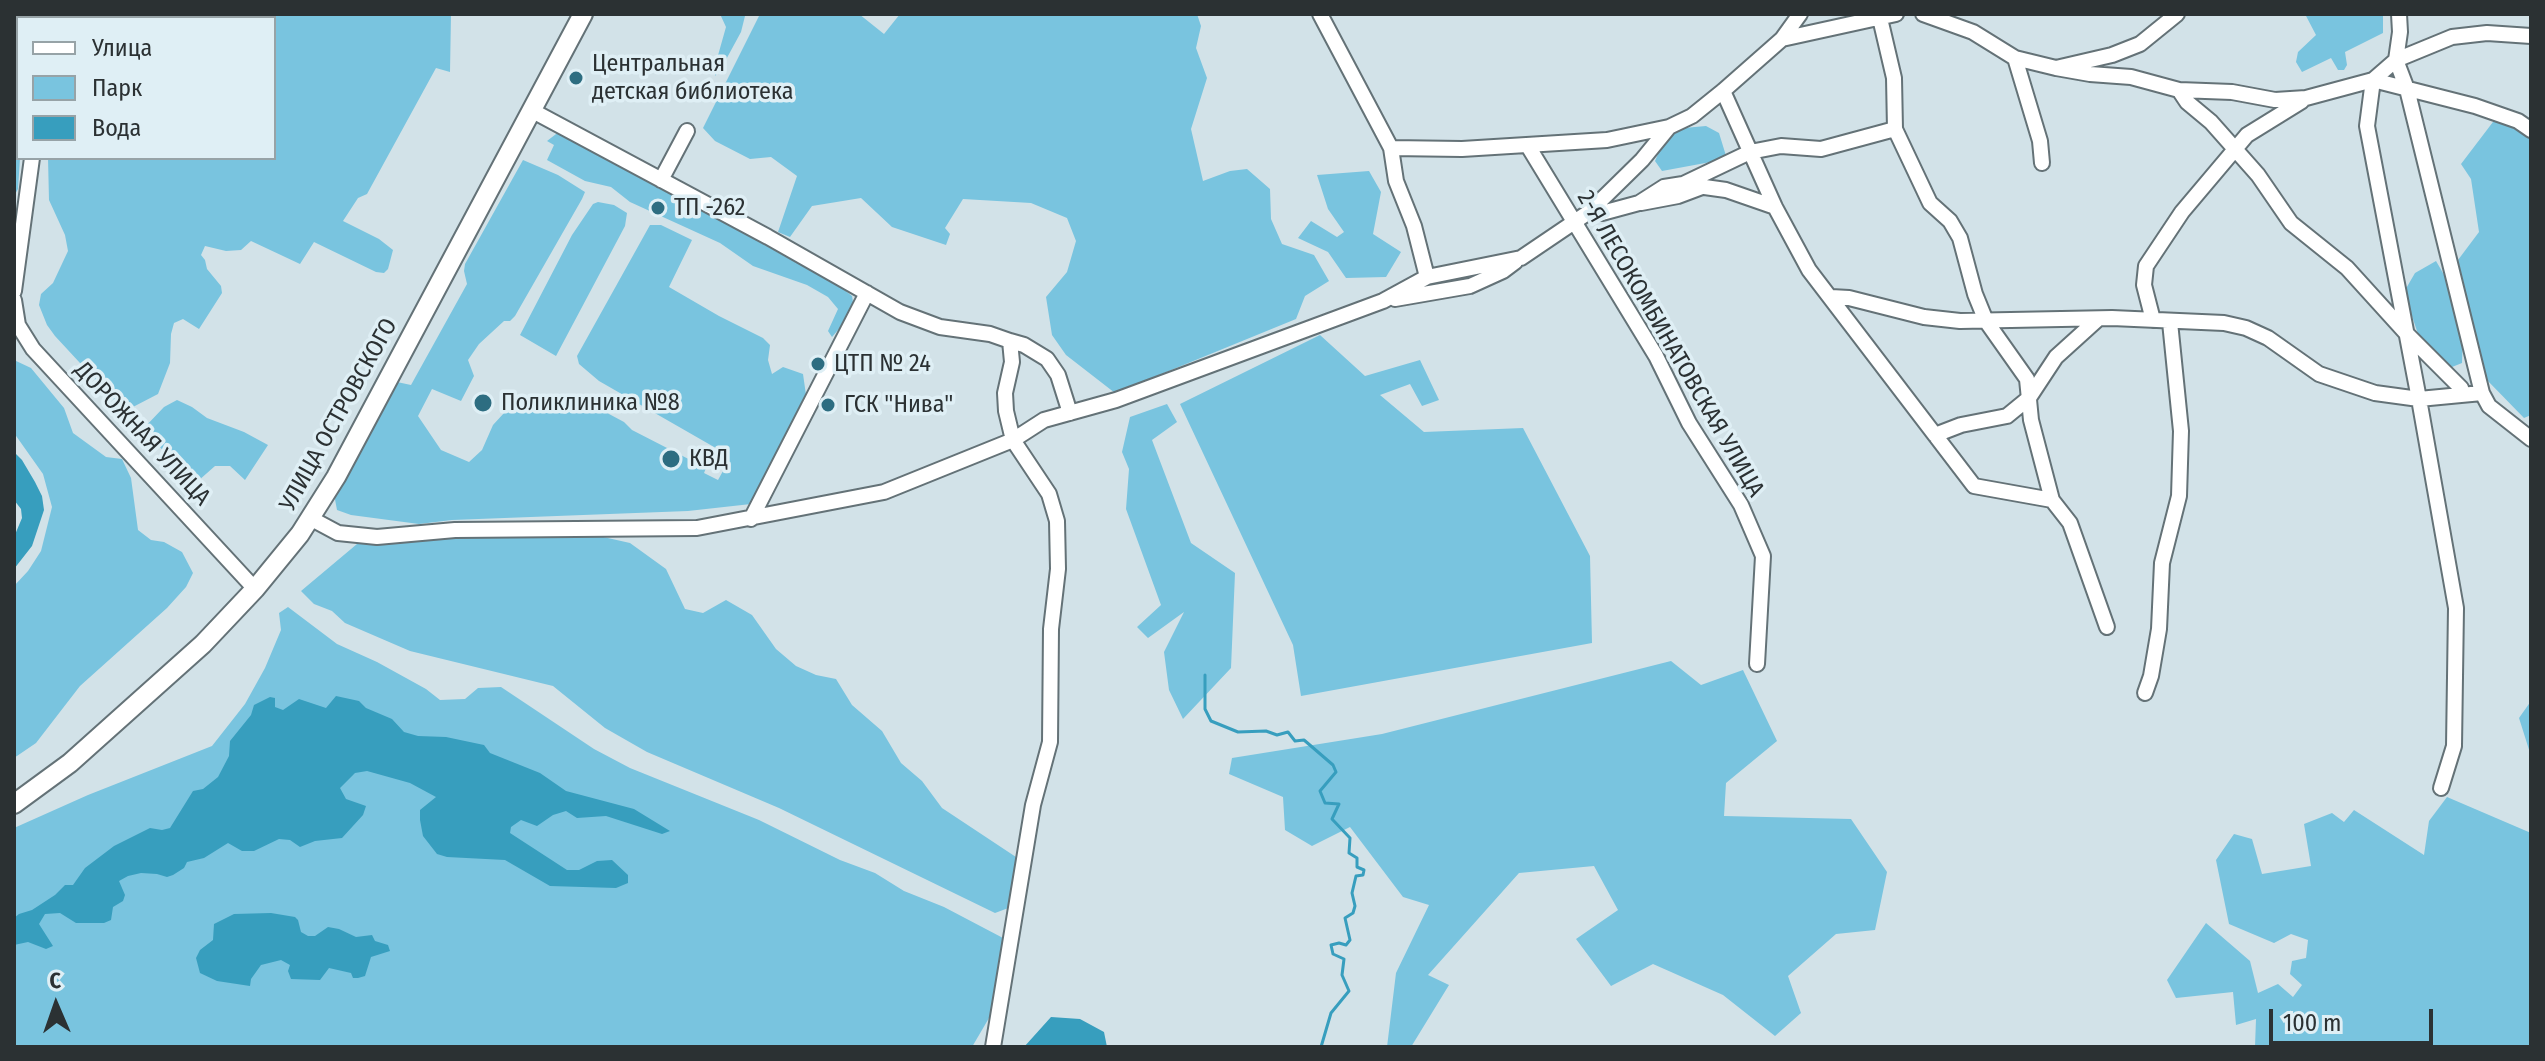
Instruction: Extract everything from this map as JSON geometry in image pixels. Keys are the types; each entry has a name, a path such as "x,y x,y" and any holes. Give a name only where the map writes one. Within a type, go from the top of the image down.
{"main road":[{"name":"УЛИЦА ОСТРОВСКОГО","path":"14,804 70,763 127,715 203,644 255,589 310,518 336,477 583,14"}],"street":[{"path":"1320,14 1391,148 1396,181 1414,226 1427,277"},
{"path":"1391,148 1528,146 1607,140 1669,127 1692,116 1723,91 1782,39 1800,14"},
{"path":"1782,39 1880,15 1896,14"},
{"path":"1923,14 1973,32 2015,58 2090,74 2131,77 2179,90 2232,92 2275,100 2306,98 2373,80 2396,60 2452,37 2469,33 2531,36"},
{"path":"2056,68 2112,55 2140,44 2177,14"},
{"path":"2399,14 2396,60 2407,89 2482,393 2489,406 2531,439"},
{"path":"1880,15 1894,78 1895,129 1930,203 1950,221 1960,238 1975,294 1986,321 2027,379 2039,458 2052,500 2070,523 2107,627"},
{"path":"2015,58 2040,141 2042,163"},
{"path":"2373,80 2475,106 2518,121 2531,130"},
{"path":"2373,80 2367,126 2456,608 2454,746 2441,788"},
{"path":"2179,90 2258,175 2291,223 2347,268 2461,388 2463,394"},
{"path":"1723,91 1775,207 1809,270 1974,486 2052,500"},
{"path":"2153,320 2144,285 2146,266 2182,212 2247,135 2306,98"},
{"path":"531,110 768,237 900,312 940,327 990,334 1024,345 1047,359 1058,375 1070,413"},
{"path":"1383,301 1470,286 1503,271 1589,212 1642,160 1669,127"},
{"path":"1639,203 1664,187 1683,184 1750,152 1781,146 1821,149 1895,129"},
{"path":"661,180 687,131"},
{"name":"2-Я ЛЕСОКОМБИНАТОВСКАЯ УЛИЦА","path":"1528,146 1656,356 1689,423 1741,505 1763,556 1757,664"},
{"path":"14,291 32,160"},
{"path":"1683,184 1726,190 1775,207"},
{"path":"1589,212 1602,213 1666,199 1702,187"},
{"path":"310,518 338,533 377,537 455,530 697,528 884,492 1013,440 1044,420 1116,400 1383,301 1427,277 1521,258"},
{"path":"751,519 867,293"},
{"path":"1831,297 1849,298 1924,317 1986,321 2098,319 2224,323 2268,338 2319,374 2375,393 2419,399 2482,393"},
{"name":"ДОРОЖНАЯ УЛИЦА","path":"14,300 18,325 33,349 255,589"},
{"path":"1935,435 1961,425 2007,416 2029,398 2056,357 2098,319"},
{"path":"2145,693 2159,629 2162,563 2179,496 2181,431 2170,322"},
{"path":"993,1047 1033,805 1050,742 1051,629 1058,569 1057,521 1049,494 1013,440 1006,411 1005,393 1012,362 1010,341"}],"green space":[{"path":"14,14 40,14 16,16 16,160 20,160 18,189 14,196"},
{"path":"451,14 450,72 436,68 367,194 358,198 343,221 379,239 393,250 388,269 384,273 376,272 314,242 300,264 251,241 241,250 226,251 205,246 201,255 207,269 221,286 222,293 199,329 183,319 174,323 170,363 158,394 131,408 117,403 55,336 39,305 41,294 53,283 68,251 65,235 49,200 48,160 276,160 276,16 66,16"},
{"path":"720,14 745,16 741,32 715,76 726,27"},
{"path":"760,14 859,14 884,34 900,14 1197,14 1201,26 1196,48 1207,78 1191,129 1203,181 1230,171 1247,169 1270,189 1271,219 1282,244 1314,255 1329,281 1305,296 1296,319 1115,393 1066,355 1052,335 1046,297 1067,272 1076,241 1067,218 1031,203 963,199 945,228 950,234 946,245 892,227 861,198 812,206 790,237 778,232 797,176 771,157 750,159 715,141 703,128"},
{"path":"2305,14 2383,14 2383,33 2345,52 2347,65 2344,70 2338,70 2331,58 2302,72 2296,62 2298,52 2316,35"},
{"path":"2496,118 2531,139 2531,415 2524,418 2486,379 2458,260 2479,232 2471,179 2461,164"},
{"path":"1706,126 1719,133 1727,159 1662,171 1655,161 1664,140 1684,128"},
{"path":"560,131 842,288 852,296 853,302 844,323 832,337 828,331 838,309 828,297 807,285 753,266 720,243 630,202 611,187 585,181 547,160 554,145 547,141"},
{"path":"523,160 558,175 585,192 515,316 510,321 504,321 479,344 468,360 474,376 461,401 432,389 418,416 441,450 469,462 482,450 493,425 504,413 548,398 579,398 624,422 632,430 706,468 704,473 718,480 728,462 721,451 599,381 579,364 577,356 650,225 661,225 692,240 669,287 763,338 770,345 768,360 772,374 783,367 803,374 806,395 751,504 688,511 452,520 419,524 351,515 337,510 334,494 397,382 411,385 467,284 465,264"},
{"path":"1369,171 1381,192 1373,234 1401,252 1386,277 1346,278 1328,252 1298,238 1311,221 1337,237 1344,232 1328,209 1317,175"},
{"path":"593,204 614,205 627,213 625,226 556,356 520,335 572,235"},
{"path":"2436,261 2450,285 2463,332 2462,363 2447,369 2420,340 2404,292 2415,273"},
{"path":"1320,335 1365,376 1420,360 1439,400 1422,406 1410,384 1380,395 1424,432 1523,428 1590,556 1592,643 1301,696 1293,645 1180,404"},
{"path":"14,360 31,368 64,408 73,433 106,457 122,459 131,478 138,530 151,540 164,542 182,552 193,573 186,587 167,608 80,686 36,743 14,758 14,586 41,551 52,507 43,474 14,433"},
{"path":"177,400 207,418 268,445 245,480 230,466 215,466 198,481 188,477 143,429 164,407"},
{"path":"1167,404 1177,422 1152,440 1191,543 1235,573 1231,668 1183,719 1169,690 1164,652 1184,612 1148,638 1137,627 1161,605 1126,509 1129,469 1122,452 1130,417"},
{"path":"552,533 590,534 630,543 666,569 685,609 703,613 726,600 752,615 776,649 796,666 836,679 852,705 882,731 901,763 922,781 942,808 1019,859 1011,907 995,913 779,808 647,752 605,728 553,686 410,651 345,623 332,611 314,604 301,591 357,544 389,538 483,534 515,538"},
{"path":"288,607 337,644 377,662 440,700 465,699 478,688 501,687 594,749 630,768 759,820 840,860 875,873 904,891 944,907 1003,938 996,1006 972,1047 14,1047 14,828 212,746 245,704 265,668 281,630 279,613"},
{"path":"1671,661 1701,685 1743,670 1777,741 1726,783 1724,816 1851,819 1887,872 1875,930 1836,934 1788,976 1801,1013 1775,1036 1723,995 1653,964 1611,986 1576,939 1618,910 1594,866 1519,873 1428,975 1449,985 1411,1047 1387,1047 1396,973 1429,905 1403,897 1350,827 1312,846 1285,830 1283,797 1229,774 1232,758 1382,734"},
{"path":"2531,701 2531,756 2519,718"},
{"path":"2447,797 2531,833 2531,1047 2255,1047 2256,1019 2236,1025 2233,992 2176,998 2167,980 2206,923 2250,961 2258,993 2278,984 2293,997 2302,985 2290,974 2292,961 2306,958 2308,940 2291,934 2274,943 2229,924 2216,860 2234,834 2252,839 2262,874 2311,866 2304,824 2332,813 2344,822 2354,810 2424,855 2429,821"}],"water":[{"path":"14,452 35,482 44,510 32,546 14,569 14,537 22,518 21,509 14,500"},
{"path":"336,696 359,701 366,708 392,719 404,732 484,745 490,753 540,773 566,791 634,809 670,831 662,834 606,816 577,818 566,811 553,815 537,826 521,820 511,827 510,833 567,870 579,870 597,861 612,860 628,875 628,883 616,888 550,886 505,860 437,854 423,836 420,820 420,810 436,797 410,783 367,771 355,773 340,788 346,799 366,806 363,815 342,838 315,841 300,847 290,840 279,839 254,851 242,851 228,843 204,858 187,862 173,875 141,873 119,881 125,895 123,901 113,907 111,920 76,923 60,913 45,914 39,924 53,946 46,949 28,942 14,945 14,918 19,914 32,910 65,885 73,885 85,868 114,846 150,828 170,828 193,791 203,789 218,777 229,756 230,741 251,715 254,705 270,697 275,698 275,707 283,710 299,699 326,708"},
{"path":"271,913 295,917 301,932 308,936 315,936 328,927 356,937 372,935 375,941 388,945 390,951 371,957 365,976 358,978 353,978 351,973 329,968 320,980 291,979 288,971 290,965 281,960 261,965 250,986 217,981 200,973 196,958 200,950 213,940 214,924 234,914"},
{"path":"1051,1017 1080,1019 1104,1032 1107,1047 1024,1047"}],"waterway":[{"path":"1205,675 1205,709 1211,721 1238,732 1266,731 1277,735 1288,732 1295,741 1304,740 1333,765 1336,772 1320,791 1325,803 1339,804 1332,819 1350,838 1349,853 1357,858 1357,867 1364,870 1363,875 1356,876 1352,893 1353,913 1345,918 1350,940 1346,945 1331,945 1333,954 1344,959 1342,975 1349,991 1331,1013 1321,1047"}],"place":[{"name":"Центральная детская библиотека","path":"576,78"},
{"name":"ТП -262","path":"658,208"},
{"name":"ЦТП № 24","path":"818,364"},
{"name":"Поликлиника №8","path":"483,403"},
{"name":"ГСК \"Нива\"","path":"828,405"},
{"name":"КВД","path":"671,459"}]}
